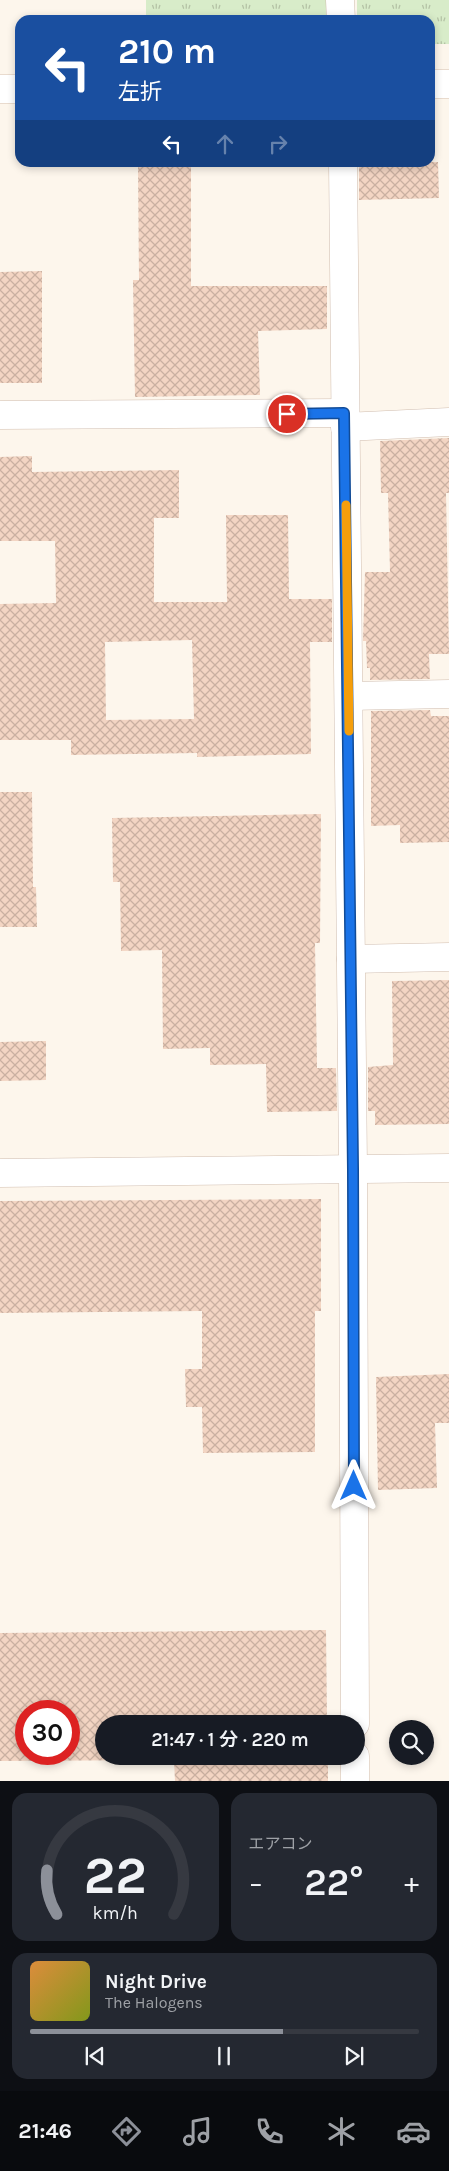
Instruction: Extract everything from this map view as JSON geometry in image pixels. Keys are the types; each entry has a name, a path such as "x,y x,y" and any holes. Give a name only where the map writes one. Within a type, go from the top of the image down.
{"street":[{"path":"340,0 340,15"},
{"path":"435,84 449,84"},
{"path":"0,89 15,89"},
{"path":"343,167 344,420 349,696 353,1169 354,1715"},
{"path":"0,415 449,422"},
{"path":"349,696 449,694"},
{"path":"351,959 449,957"},
{"path":"0,1173 449,1168"},
{"path":"355,1765 355,1781"}],"green space":[{"path":"146,0 331,0 331,15 146,15"},
{"path":"357,0 449,0 449,44 435,44 435,15 357,15"}],"building":[{"path":"435,162 438,162 439,198 359,200 359,167 435,167"},
{"path":"138,167 191,167 191,286 327,286 327,329 258,331 260,395 135,397 133,280 139,280"},
{"path":"42,271 42,383 0,383 0,272"},
{"path":"449,438 449,493 446,493 449,654 429,654 430,679 370,680 370,668 367,668 366,641 363,641 365,572 390,572 388,493 381,493 380,441"},
{"path":"32,456 32,472 179,470 179,518 154,518 154,602 227,602 226,515 288,515 289,599 332,599 332,642 310,642 311,754 197,757 197,753 71,755 71,740 0,740 0,604 56,603 55,541 0,541 0,457","holes":["192,640 194,719 106,720 105,642"]},
{"path":"430,710 431,716 449,716 449,842 400,843 400,825 371,826 371,711"},
{"path":"0,792 32,792 33,887 36,887 37,927 0,927"},
{"path":"321,814 320,943 315,943 317,1068 336,1068 337,1111 267,1112 266,1064 210,1065 210,1048 163,1049 162,950 121,951 120,882 113,882 112,818"},
{"path":"449,980 449,1124 375,1125 375,1111 368,1111 368,1067 393,1065 392,981"},
{"path":"46,1041 46,1080 0,1081 0,1042"},
{"path":"321,1199 321,1311 315,1311 315,1452 203,1453 202,1407 186,1407 185,1369 202,1369 202,1311 0,1313 0,1201"},
{"path":"449,1374 449,1423 435,1423 437,1488 378,1490 376,1377"},
{"path":"326,1630 327,1715 95,1715 95,1760 80,1761 80,1700 15,1700 15,1761 0,1761 0,1633"},
{"path":"174,1765 328,1765 328,1781 175,1781"}],"slow traffic":[{"path":"346,505 349,731"}],"route":[{"path":"287,414 344,413 349,696 354,1486"}]}
